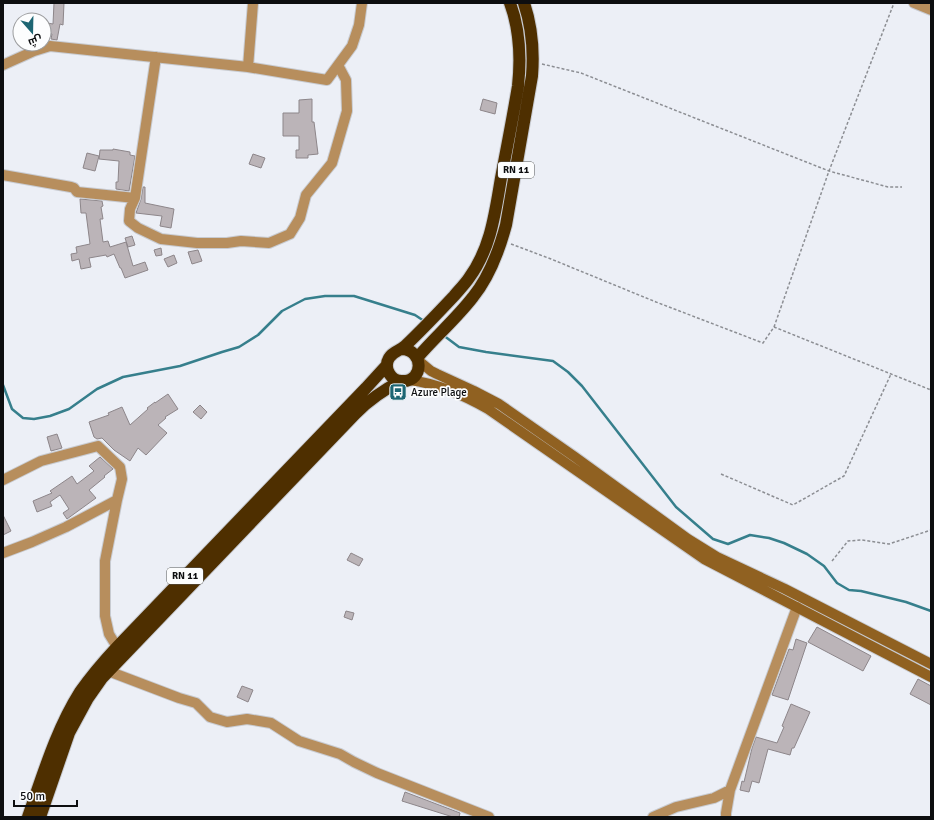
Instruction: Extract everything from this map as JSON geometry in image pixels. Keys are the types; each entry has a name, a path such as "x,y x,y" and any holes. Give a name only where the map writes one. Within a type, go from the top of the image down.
{"highway":[{"name":"RN 11","path":"402,349 440,311 468,279 476,269 487,245 517,93 520,70 519,39 510,3"},
{"name":"RN 11","path":"420,356 474,297 494,263 502,241 534,62 529,18 524,3"},
{"path":"406,349 420,356 418,371 415,376 405,381 396,380 389,374 386,365 391,354 394,352 406,349"},
{"name":"RN 11","path":"28,817 55,742 67,715 89,680 117,647 366,388 386,365"},
{"name":"RN 11","path":"40,817 64,746 75,721 88,698 108,671 355,414 381,392 405,381"}],"main road":[{"path":"420,356 431,371 474,390 499,404 688,539 717,557 785,589 931,664"},
{"path":"405,381 426,382 442,387 476,402 704,560 931,677"}],"street":[{"path":"248,67 253,3"},
{"path":"3,65 34,51 50,46 248,67 327,80 352,46 359,25 362,3"},
{"path":"914,3 931,10"},
{"path":"156,57 135,198 130,209 129,222 161,239 197,243 227,243 241,241 269,243 290,234 300,218 306,194 332,163 347,112 346,80 338,65"},
{"path":"3,175 71,187 77,192 135,198"},
{"path":"3,480 41,461 98,446 120,467 122,479 105,561 105,616 109,634 117,647"},
{"path":"3,553 66,527 117,500"},
{"path":"726,817 730,790 797,607"},
{"path":"108,671 196,703 210,717 226,722 247,719 271,723 299,741 340,754 377,773 489,817"},
{"path":"653,817 676,807 714,798 730,790"}],"path":[{"path":"502,241 763,343 774,327 829,171 894,3"},
{"path":"534,62 582,73 829,171 888,187 902,187"},
{"path":"774,327 931,390"},
{"path":"721,474 792,505 844,476 890,374"},
{"path":"832,562 848,541 862,540 889,544 931,530"}],"building":[{"path":"54,3 64,3 63,25 60,24 57,40 52,39"},
{"path":"312,99 312,122 314,122 318,154 308,155 308,158 296,158 296,150 299,150 299,136 283,136 283,113 299,113 299,100"},
{"path":"483,99 497,103 495,114 480,110"},
{"path":"113,149 130,152 130,155 135,156 129,191 116,189 116,182 118,182 119,161 99,159 100,150"},
{"path":"87,153 99,156 95,171 83,168"},
{"path":"253,154 265,158 261,168 249,164"},
{"path":"143,187 145,187 145,203 174,209 171,228 160,226 162,216 136,213"},
{"path":"80,199 102,201 103,206 101,207 103,219 100,219 103,242 108,241 110,247 126,242 133,266 145,262 148,270 125,278 114,254 107,257 106,255 89,258 91,267 81,269 79,259 72,261 71,254 77,253 76,247 90,244 86,213 81,213"},
{"path":"132,236 135,245 128,247 125,238"},
{"path":"161,248 162,255 156,256 154,250"},
{"path":"198,250 202,261 192,264 188,252"},
{"path":"174,255 177,263 168,267 164,259"},
{"path":"168,394 178,409 165,417 166,418 158,425 167,433 146,455 138,448 130,461 114,450 102,438 97,439 94,437 89,422 109,415 108,413 122,407 130,425 148,409 147,408"},
{"path":"200,405 207,412 201,419 193,412"},
{"path":"57,434 62,448 51,451 47,437"},
{"path":"100,457 113,469 89,490 96,498 67,519 63,513 69,509 60,495 50,502 52,506 37,512 33,501 52,493 50,491 72,476 77,484 94,471 89,466"},
{"path":"3,515 11,531 3,535"},
{"path":"351,553 363,559 359,566 347,560"},
{"path":"346,611 354,613 352,620 344,617"},
{"path":"817,627 871,656 863,671 808,642"},
{"path":"796,639 807,643 788,700 772,695 789,649 793,650"},
{"path":"918,679 931,686 931,705 910,694"},
{"path":"242,686 253,690 248,702 237,697"},
{"path":"791,704 810,712 790,755 768,749 759,783 752,781 749,792 740,790 742,781 744,782 756,737 777,743"},
{"path":"405,792 460,813 459,817 453,817 402,801"}],"waterway":[{"path":"3,385 12,409 23,418 34,419 50,416 69,409 97,389 123,377 180,366 239,347 258,335 282,311 305,299 325,296 354,296 415,315 424,321"},
{"path":"443,335 459,347 553,361 568,372 582,386 676,507 713,539 728,544 750,535 769,538 784,543 807,554 824,566 837,583 849,590 861,591 906,602 931,611"}],"place":[{"name":"Azure Plage","path":"398,392"}]}
